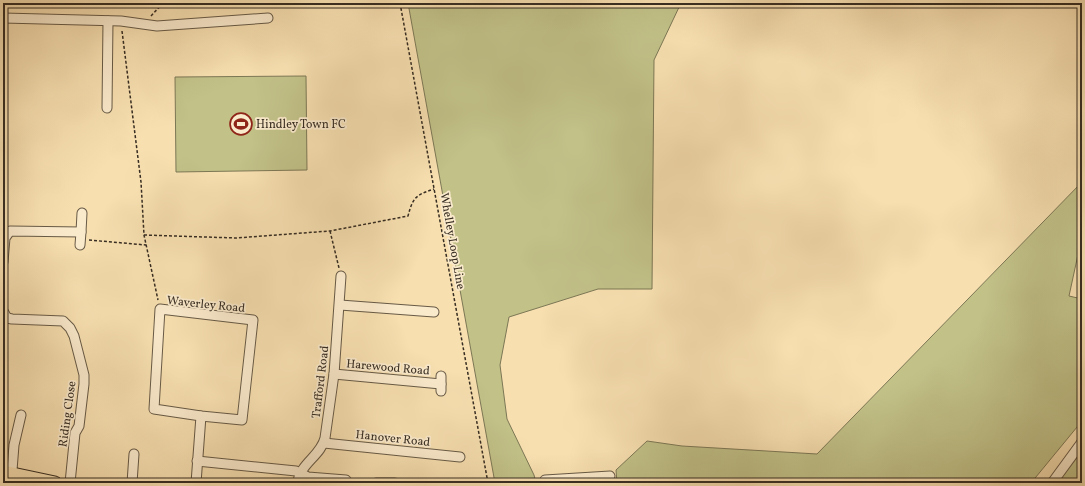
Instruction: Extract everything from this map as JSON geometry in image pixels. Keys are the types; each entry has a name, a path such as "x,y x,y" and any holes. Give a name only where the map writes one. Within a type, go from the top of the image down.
{"highway":[{"path":"8,476 55,483"}],"street":[{"path":"3,18 121,21 157,26 170,26 268,18"},
{"path":"107,108 108,21"},
{"path":"3,262 5,238 10,231 80,239 82,213"},
{"name":"Trafford Road","path":"324,443 334,374 342,276"},
{"path":"340,305 434,311"},
{"name":"Waverley Road","path":"160,310 253,320 242,420 201,416 154,409 160,310"},
{"name":"Riding Close","path":"3,311 7,318 12,319 63,321 70,328 74,336 84,384 79,426 75,433 70,483"},
{"name":"Harewood Road","path":"334,374 441,384"},
{"path":"8,476 21,415"},
{"path":"196,483 201,416"},
{"path":"1052,483 1082,442"},
{"path":"298,483 300,473 324,443"},
{"name":"Hanover Road","path":"324,443 460,454 461,467"},
{"path":"132,483 134,454"},
{"path":"197,461 296,471 308,477 346,480"},
{"path":"545,481 610,476"},
{"path":"376,482 395,483"}],"path":[{"path":"144,23 163,3"},
{"name":"Whelley Loop Line","path":"400,3 488,483"},
{"path":"121,21 141,182 144,235 160,310"},
{"path":"144,235 236,238 330,231 408,216 412,203 418,195 434,189"},
{"path":"330,231 342,276"},
{"path":"80,239 146,245"},
{"path":"346,480 348,478 367,479 376,482"}],"green space":[{"path":"408,3 681,3 654,60 652,289 598,289 509,317 500,365 507,419 534,475 536,483 495,483"},
{"name":"Hindley Town FC","path":"306,76 307,170 176,172 175,77"},
{"path":"1082,182 1082,236 1069,296 1082,299 1082,421 1031,483 617,483 616,470 647,441 682,446 817,454"},
{"path":"1082,451 1082,483 1057,483"}],"place":[{"name":"Hindley Town FC","path":"241,124"}]}
